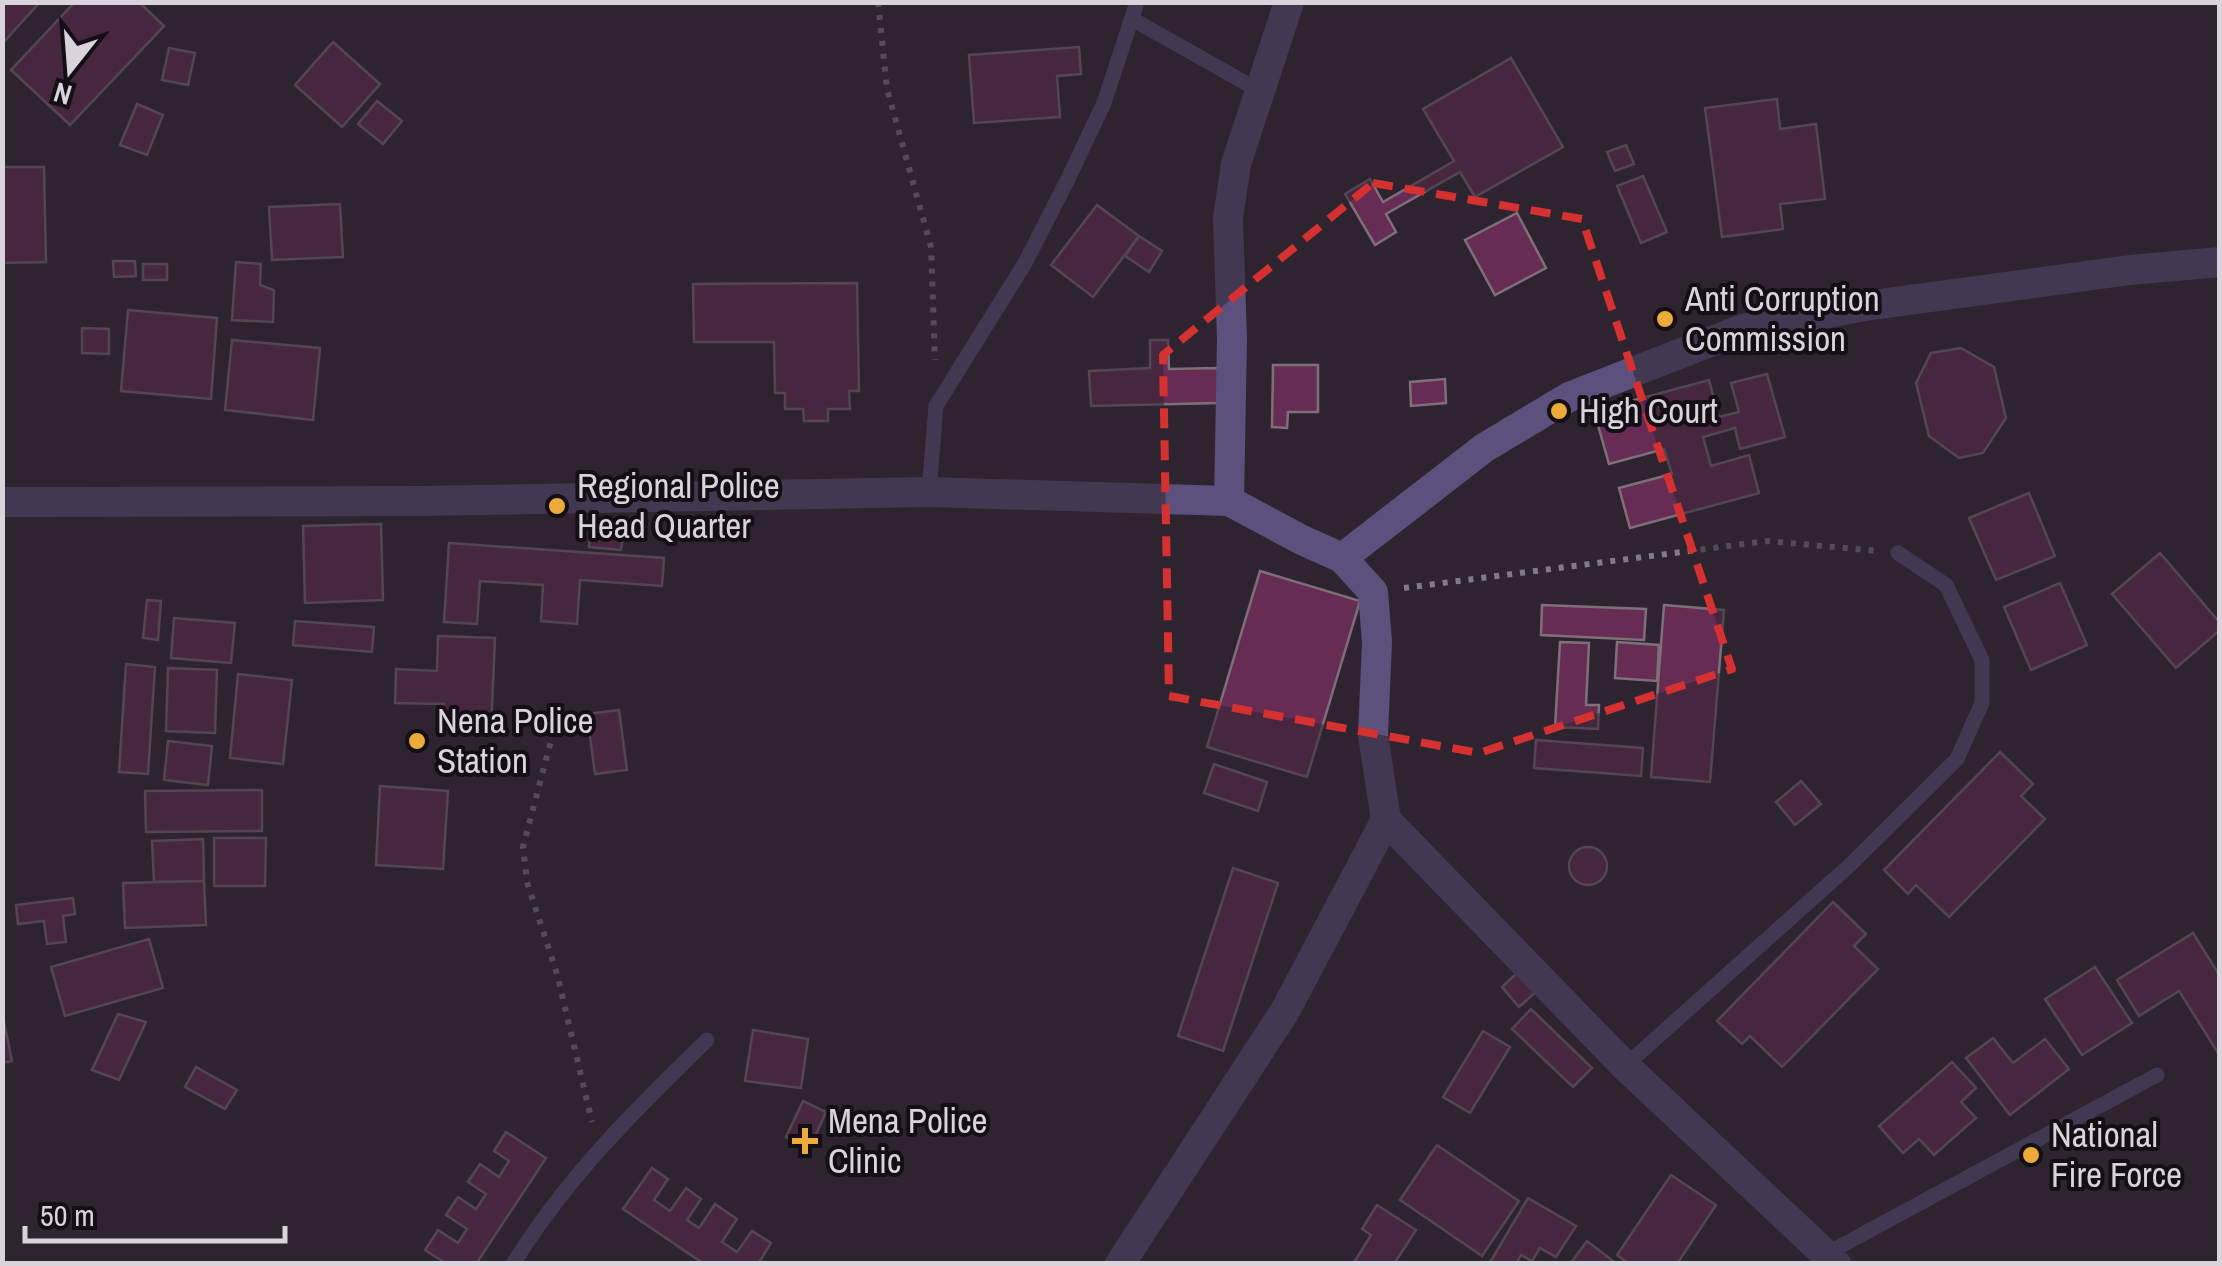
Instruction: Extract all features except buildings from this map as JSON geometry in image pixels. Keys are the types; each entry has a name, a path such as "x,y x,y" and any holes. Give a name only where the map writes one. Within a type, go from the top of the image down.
{"street":[{"path":"1229,500 1232,339 1228,218 1236,164 1290,2"},
{"path":"1342,558 1484,448 1568,397 1742,328 1903,301 2130,270 2220,262"},
{"path":"2,502 401,501 929,492 1229,500 1342,558 1373,592 1377,642 1373,736 1386,820 1625,1066 1831,1259"},
{"path":"1120,1264 1285,1012 1386,820"}],"lane":[{"path":"929,492 936,406 1025,263 1067,181 1104,103 1137,2"},
{"path":"1132,19 1258,90"},
{"path":"1625,1066 1850,865 1957,759 1982,703 1982,660 1946,585 1898,553"},
{"path":"513,1264 545,1212 602,1146 707,1040"},
{"path":"1831,1259 2157,1074"}],"path":[{"path":"878,2 887,89 931,247 936,406"},
{"path":"1373,592 1766,540 1898,553"},
{"path":"557,718 523,847 527,882 557,974 591,1121 602,1146"}],"highlighted area":[{"path":"1373,183 1582,219 1732,669 1479,753 1169,696 1163,355"}],"place":[{"name":"Anti Corruption Commission","path":"1665,319"},
{"name":"High Court","path":"1559,411"},
{"name":"Regional Police Head Quarter","path":"557,506"},
{"name":"Nena Police Station","path":"417,741"},
{"name":"Mena Police Clinic","path":"805,1141"},
{"name":"National Fire Force","path":"2031,1155"}]}
